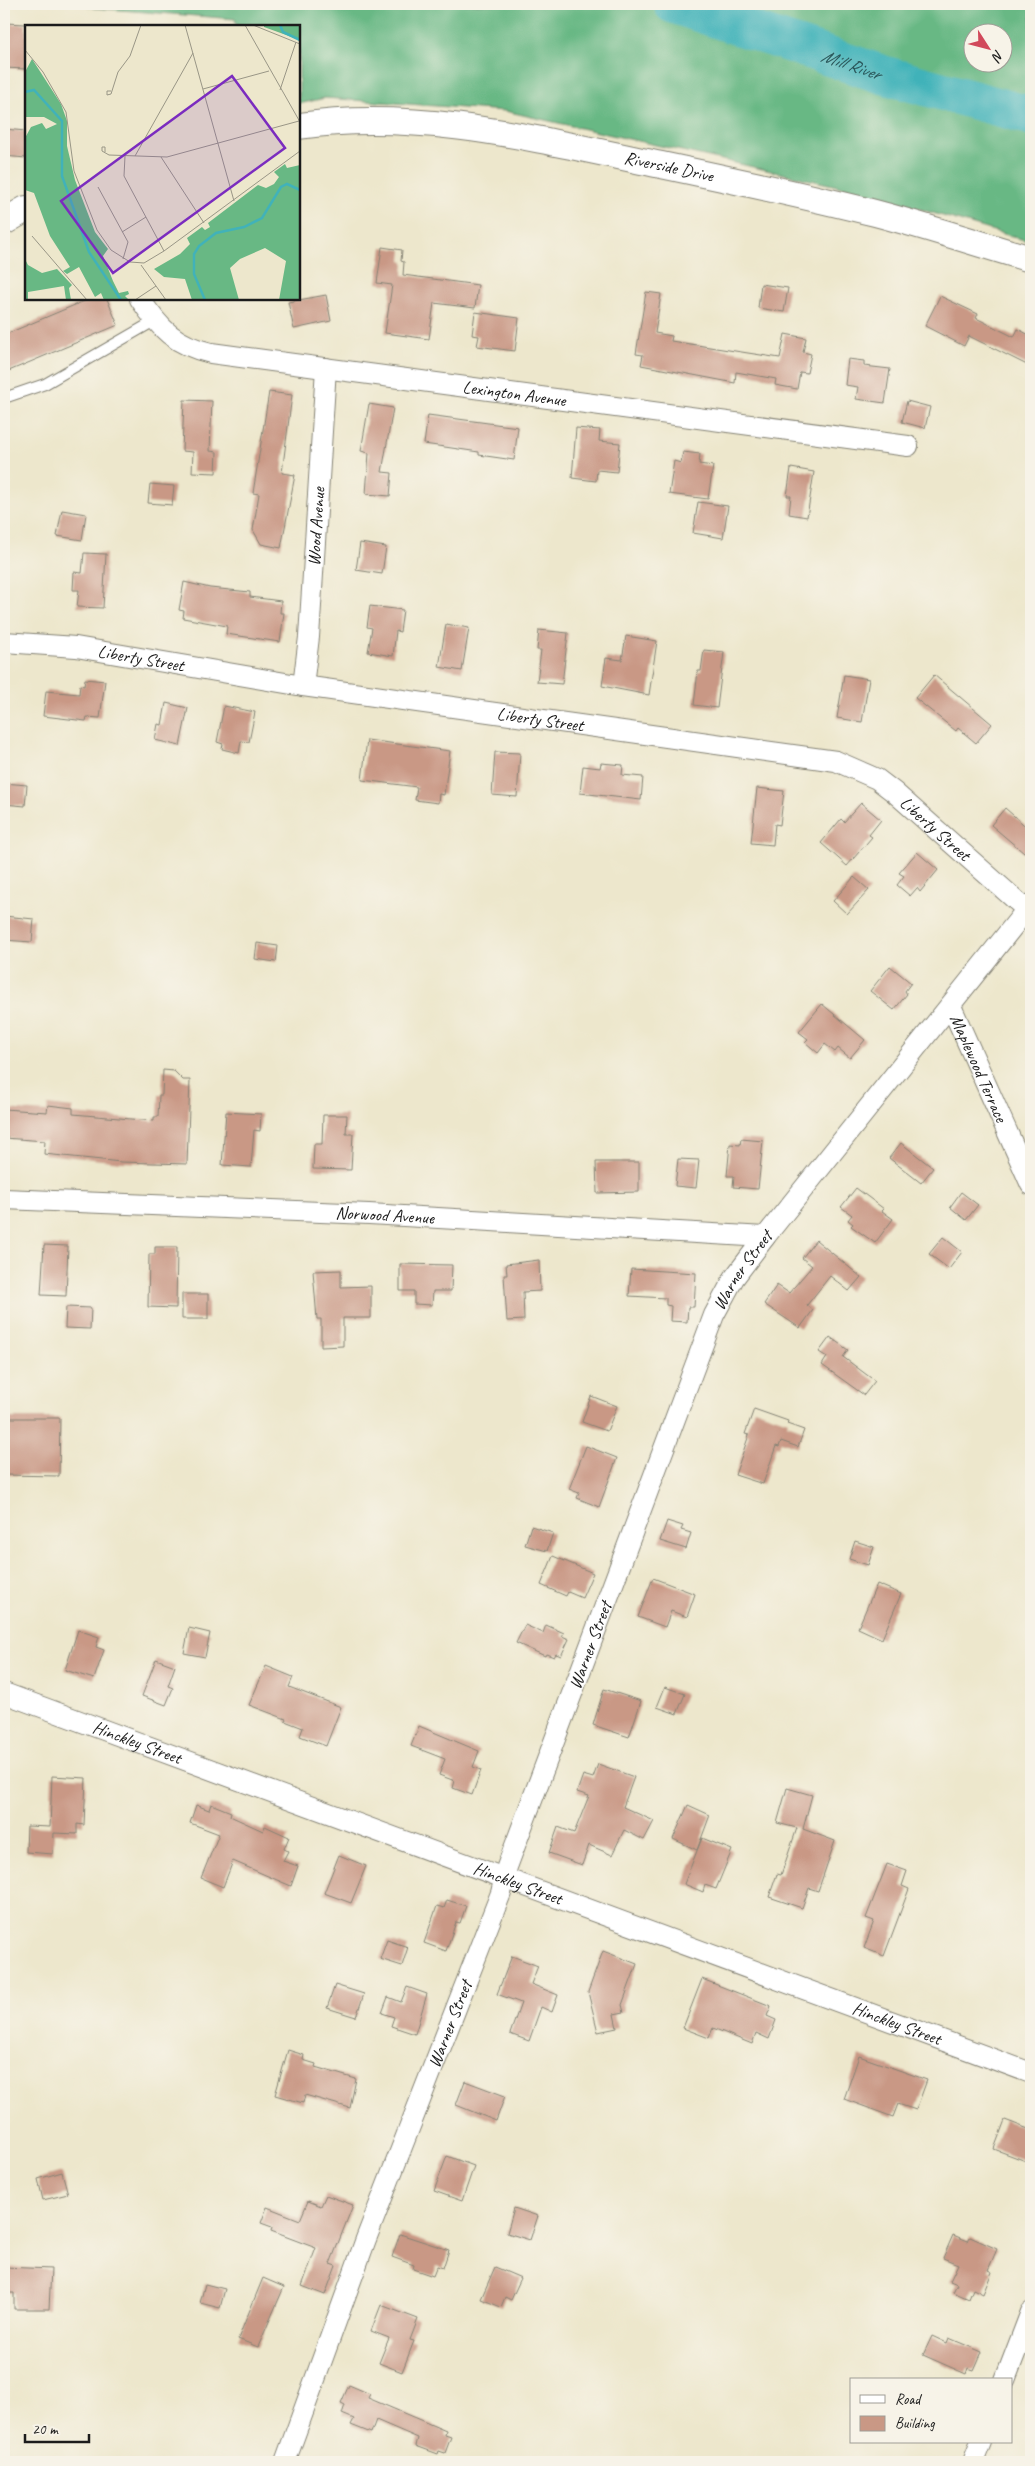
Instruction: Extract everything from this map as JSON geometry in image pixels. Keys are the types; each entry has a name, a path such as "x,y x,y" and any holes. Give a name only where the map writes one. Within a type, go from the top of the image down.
{"street":[{"name":"Riverside Drive","path":"300,126 348,121 408,122 516,135 803,196 927,228 1031,259"},
{"path":"4,222 25,210"},
{"name":"Lexington Avenue","path":"141,300 156,320 181,344 196,350 908,446"},
{"name":"Wood Avenue","path":"303,686 309,637 326,368"},
{"name":"Liberty Street","path":"4,642 92,650 303,686 836,761 877,779 1029,907"},
{"name":"Warner Street","path":"285,2462 366,2239 501,1893 504,1878 714,1315 734,1278 765,1237 1029,907"},
{"name":"Maplewood Terrace","path":"951,1006 1031,1184"},
{"name":"Norwood Avenue","path":"4,1199 360,1213 765,1237"},
{"name":"Hinckley Street","path":"4,1693 1031,2073"},
{"path":"1006,2378 1031,2312"},
{"path":"973,2462 980,2444"}],"lane":[{"path":"4,398 44,384 156,320"}],"green space":[{"path":"82,4 1031,4 1031,242 855,190 505,111 325,98 300,104 300,25 237,25 235,19 95,8"}],"building":[{"path":"4,23 26,24 25,69 4,68"},
{"path":"4,129 25,131 25,158 4,156"},
{"path":"382,247 402,250 401,261 404,262 403,275 478,285 475,308 434,303 429,339 385,333 392,285 377,283"},
{"path":"761,284 788,288 784,312 758,308"},
{"path":"646,292 661,294 655,333 672,336 671,341 780,358 785,334 806,338 803,352 811,354 807,373 800,372 797,389 775,385 776,379 736,372 735,383 641,365 643,355 636,354"},
{"path":"326,295 331,321 294,329 288,302"},
{"path":"940,296 978,314 976,318 1014,337 1018,329 1031,336 1031,367 969,336 964,346 925,326"},
{"path":"87,300 107,300 118,325 4,373 4,335"},
{"path":"475,312 519,318 515,351 477,346 479,336 472,335"},
{"path":"848,359 864,361 864,366 890,369 885,403 856,399 858,387 845,385"},
{"path":"269,392 292,395 282,473 295,475 281,548 261,544 253,530 259,494 253,493"},
{"path":"184,400 212,401 210,451 217,452 216,473 192,472 193,452 182,451"},
{"path":"907,401 930,407 925,428 902,422"},
{"path":"369,404 393,408 382,472 392,473 390,496 366,494 369,453 361,451"},
{"path":"428,415 518,427 514,460 479,455 479,452 424,444"},
{"path":"576,428 600,430 599,441 620,443 617,472 597,470 596,481 572,478"},
{"path":"683,452 700,454 699,464 713,466 708,499 669,494 674,461 681,463"},
{"path":"791,468 814,472 807,517 789,514 791,496 787,496"},
{"path":"150,484 174,486 172,505 148,503"},
{"path":"698,502 728,506 723,538 693,533"},
{"path":"62,510 86,514 82,540 57,536"},
{"path":"360,543 386,547 382,574 356,570"},
{"path":"84,553 106,554 103,608 77,607 79,590 73,590 74,572 82,573"},
{"path":"184,582 210,588 250,592 250,597 281,601 280,613 284,613 280,642 226,634 227,626 183,618 184,611 179,610"},
{"path":"370,606 403,610 400,632 396,631 393,656 368,652 372,628 367,627"},
{"path":"446,624 469,628 462,671 439,667"},
{"path":"539,630 568,633 562,684 537,682 541,650 537,650"},
{"path":"626,636 657,641 649,695 602,686 606,658 622,660"},
{"path":"704,650 724,652 717,708 694,705 698,671 701,671"},
{"path":"844,675 869,679 862,722 837,718"},
{"path":"934,675 992,724 976,743 958,728 956,731 915,698"},
{"path":"85,679 105,681 100,718 87,717 86,721 43,716 46,691 79,694 80,685 84,686"},
{"path":"166,703 188,708 180,746 155,740 158,724 162,725"},
{"path":"224,706 255,712 249,742 241,741 239,753 222,749 223,744 217,742"},
{"path":"367,740 450,751 444,795 439,794 438,803 415,800 417,787 362,780"},
{"path":"495,752 520,753 517,797 492,795"},
{"path":"601,763 623,765 622,775 643,777 641,800 580,793 583,766 600,768"},
{"path":"4,783 27,785 25,806 4,804"},
{"path":"757,788 784,791 780,825 775,824 773,845 751,843"},
{"path":"861,803 881,820 869,835 872,837 847,866 821,843 841,819 844,822"},
{"path":"1005,808 1031,831 1031,844 1024,853 991,825"},
{"path":"917,852 938,870 920,892 917,888 910,896 897,885 904,876 899,873"},
{"path":"854,877 869,890 847,914 833,901"},
{"path":"4,916 34,919 32,942 4,940"},
{"path":"257,943 278,946 276,962 255,959"},
{"path":"890,966 911,983 905,991 907,994 894,1010 870,991"},
{"path":"822,1004 865,1040 850,1058 838,1048 835,1052 825,1044 818,1053 805,1042 808,1039 799,1032"},
{"path":"163,1070 174,1071 183,1080 190,1080 187,1164 121,1162 44,1154 45,1141 4,1138 4,1109 47,1112 48,1105 73,1108 73,1114 154,1121 154,1117 158,1117 159,1095 162,1095"},
{"path":"226,1112 261,1114 260,1131 254,1130 251,1167 222,1165"},
{"path":"323,1115 347,1115 346,1134 353,1134 351,1170 313,1169 314,1144 322,1144"},
{"path":"741,1139 763,1141 758,1189 733,1187 734,1176 727,1176 730,1144 740,1145"},
{"path":"901,1143 933,1168 921,1183 889,1158"},
{"path":"678,1159 699,1160 696,1188 675,1186"},
{"path":"596,1162 639,1162 639,1192 597,1193"},
{"path":"856,1188 884,1209 882,1211 893,1219 875,1243 851,1226 853,1224 848,1220 852,1215 841,1207"},
{"path":"961,1192 978,1205 966,1220 950,1207"},
{"path":"943,1237 962,1252 949,1269 929,1254"},
{"path":"816,1240 861,1277 849,1291 830,1276 807,1305 813,1310 800,1328 764,1304 777,1285 789,1293 812,1266 802,1258"},
{"path":"44,1245 68,1246 66,1296 41,1295"},
{"path":"155,1247 177,1247 176,1308 148,1307 149,1254 155,1254"},
{"path":"539,1260 540,1291 523,1292 524,1320 507,1321 504,1275 507,1275 506,1264"},
{"path":"400,1264 452,1265 451,1291 433,1291 432,1305 414,1304 414,1291 400,1291"},
{"path":"631,1269 696,1273 694,1307 688,1307 687,1322 670,1321 671,1306 666,1305 666,1298 629,1296"},
{"path":"341,1270 341,1287 371,1286 371,1318 343,1318 343,1346 321,1347 321,1319 317,1319 313,1271"},
{"path":"182,1294 208,1294 208,1319 182,1319"},
{"path":"66,1307 91,1308 90,1329 65,1328"},
{"path":"830,1337 848,1350 843,1357 875,1381 864,1395 822,1365 827,1357 819,1352"},
{"path":"591,1396 617,1406 607,1431 582,1422"},
{"path":"754,1409 788,1421 787,1424 804,1430 798,1447 781,1441 779,1447 776,1446 763,1484 735,1475 749,1435 745,1434"},
{"path":"4,1418 60,1418 59,1476 4,1475"},
{"path":"586,1446 617,1458 599,1507 577,1498 579,1493 569,1489"},
{"path":"667,1521 683,1526 681,1530 691,1533 686,1549 660,1541"},
{"path":"531,1526 553,1533 547,1551 525,1545"},
{"path":"855,1541 874,1547 868,1565 849,1559"},
{"path":"553,1556 593,1573 582,1598 568,1592 566,1596 541,1585"},
{"path":"653,1578 695,1594 687,1617 671,1611 665,1627 638,1617"},
{"path":"877,1584 901,1594 882,1639 858,1628"},
{"path":"525,1625 543,1633 546,1625 564,1633 562,1636 569,1639 561,1656 556,1654 554,1657 546,1654 545,1656 516,1643"},
{"path":"189,1628 210,1633 205,1657 184,1653"},
{"path":"78,1630 99,1637 96,1647 104,1650 94,1679 65,1670"},
{"path":"156,1659 175,1666 168,1686 173,1688 166,1705 142,1696"},
{"path":"266,1666 293,1677 289,1687 341,1707 326,1746 300,1736 303,1728 285,1721 286,1719 249,1705"},
{"path":"665,1687 685,1694 677,1714 657,1707"},
{"path":"604,1689 641,1701 629,1737 593,1725"},
{"path":"419,1726 479,1751 473,1767 481,1770 472,1795 453,1788 455,1781 439,1775 445,1759 411,1746"},
{"path":"598,1764 634,1777 623,1807 654,1821 644,1840 624,1830 612,1855 589,1845 582,1865 549,1853 558,1827 574,1833 589,1796 577,1792 583,1775 593,1778"},
{"path":"52,1776 86,1778 84,1825 77,1824 77,1834 54,1833 53,1854 26,1852 27,1826 50,1827"},
{"path":"787,1788 812,1795 803,1829 835,1841 818,1891 809,1888 802,1908 769,1897 777,1874 781,1875 797,1828 777,1823"},
{"path":"211,1804 231,1812 230,1816 263,1831 265,1826 289,1837 284,1849 288,1851 283,1861 298,1866 291,1886 233,1861 223,1887 201,1878 219,1834 190,1823 196,1805 209,1810"},
{"path":"688,1805 710,1815 697,1850 673,1839"},
{"path":"702,1838 732,1850 716,1889 705,1885 703,1892 684,1884"},
{"path":"339,1855 366,1866 351,1903 324,1893"},
{"path":"887,1864 907,1871 902,1886 909,1889 884,1956 864,1948 874,1921 866,1918"},
{"path":"447,1900 466,1906 460,1923 456,1922 446,1951 424,1943 437,1906 444,1908"},
{"path":"387,1940 408,1947 402,1966 380,1959"},
{"path":"603,1951 637,1964 622,2005 624,2012 614,2014 617,2028 598,2032 588,1992"},
{"path":"512,1956 538,1966 531,1984 558,1995 552,2012 541,2007 529,2041 510,2034 521,2003 497,1994"},
{"path":"702,1979 771,2006 767,2016 776,2020 769,2039 756,2033 752,2044 713,2028 709,2038 683,2028"},
{"path":"335,1985 364,1994 356,2017 327,2008"},
{"path":"407,1987 427,1994 415,2034 391,2026 394,2017 382,2013 388,1997 401,2002"},
{"path":"288,2050 304,2055 303,2060 316,2064 315,2067 356,2079 350,2108 305,2095 303,2103 275,2095"},
{"path":"859,2056 927,2080 916,2110 898,2104 893,2117 844,2099"},
{"path":"465,2081 505,2096 496,2121 456,2105"},
{"path":"1005,2120 1031,2130 1031,2163 994,2149"},
{"path":"447,2156 474,2166 462,2201 434,2191"},
{"path":"62,2172 68,2194 43,2200 38,2179"},
{"path":"326,2195 353,2205 330,2264 336,2266 325,2295 302,2286 316,2248 271,2231 272,2227 261,2223 267,2207 300,2220 308,2201 321,2206"},
{"path":"514,2208 538,2216 530,2240 507,2233"},
{"path":"400,2234 449,2250 443,2268 437,2266 433,2276 413,2269 414,2265 392,2257"},
{"path":"953,2235 968,2241 970,2237 997,2249 988,2270 992,2272 983,2294 973,2289 969,2299 953,2292 957,2284 950,2281 958,2264 943,2258"},
{"path":"4,2267 51,2269 49,2309 14,2309 14,2293 4,2293"},
{"path":"495,2267 521,2278 511,2300 505,2297 501,2307 481,2299"},
{"path":"263,2278 284,2287 258,2347 238,2339"},
{"path":"205,2284 225,2289 220,2308 200,2303"},
{"path":"381,2305 418,2319 410,2340 414,2341 402,2372 379,2363 389,2338 371,2331"},
{"path":"932,2336 947,2343 949,2338 982,2352 974,2370 968,2368 966,2374 923,2355"},
{"path":"349,2385 370,2394 368,2398 446,2431 445,2435 451,2437 445,2453 439,2451 438,2454 416,2446 418,2438 376,2420 371,2433 351,2425 354,2419 342,2414 345,2405 341,2403"}],"waterway":[{"name":"Mill River","path":"673,4 884,75 1031,116"}]}
